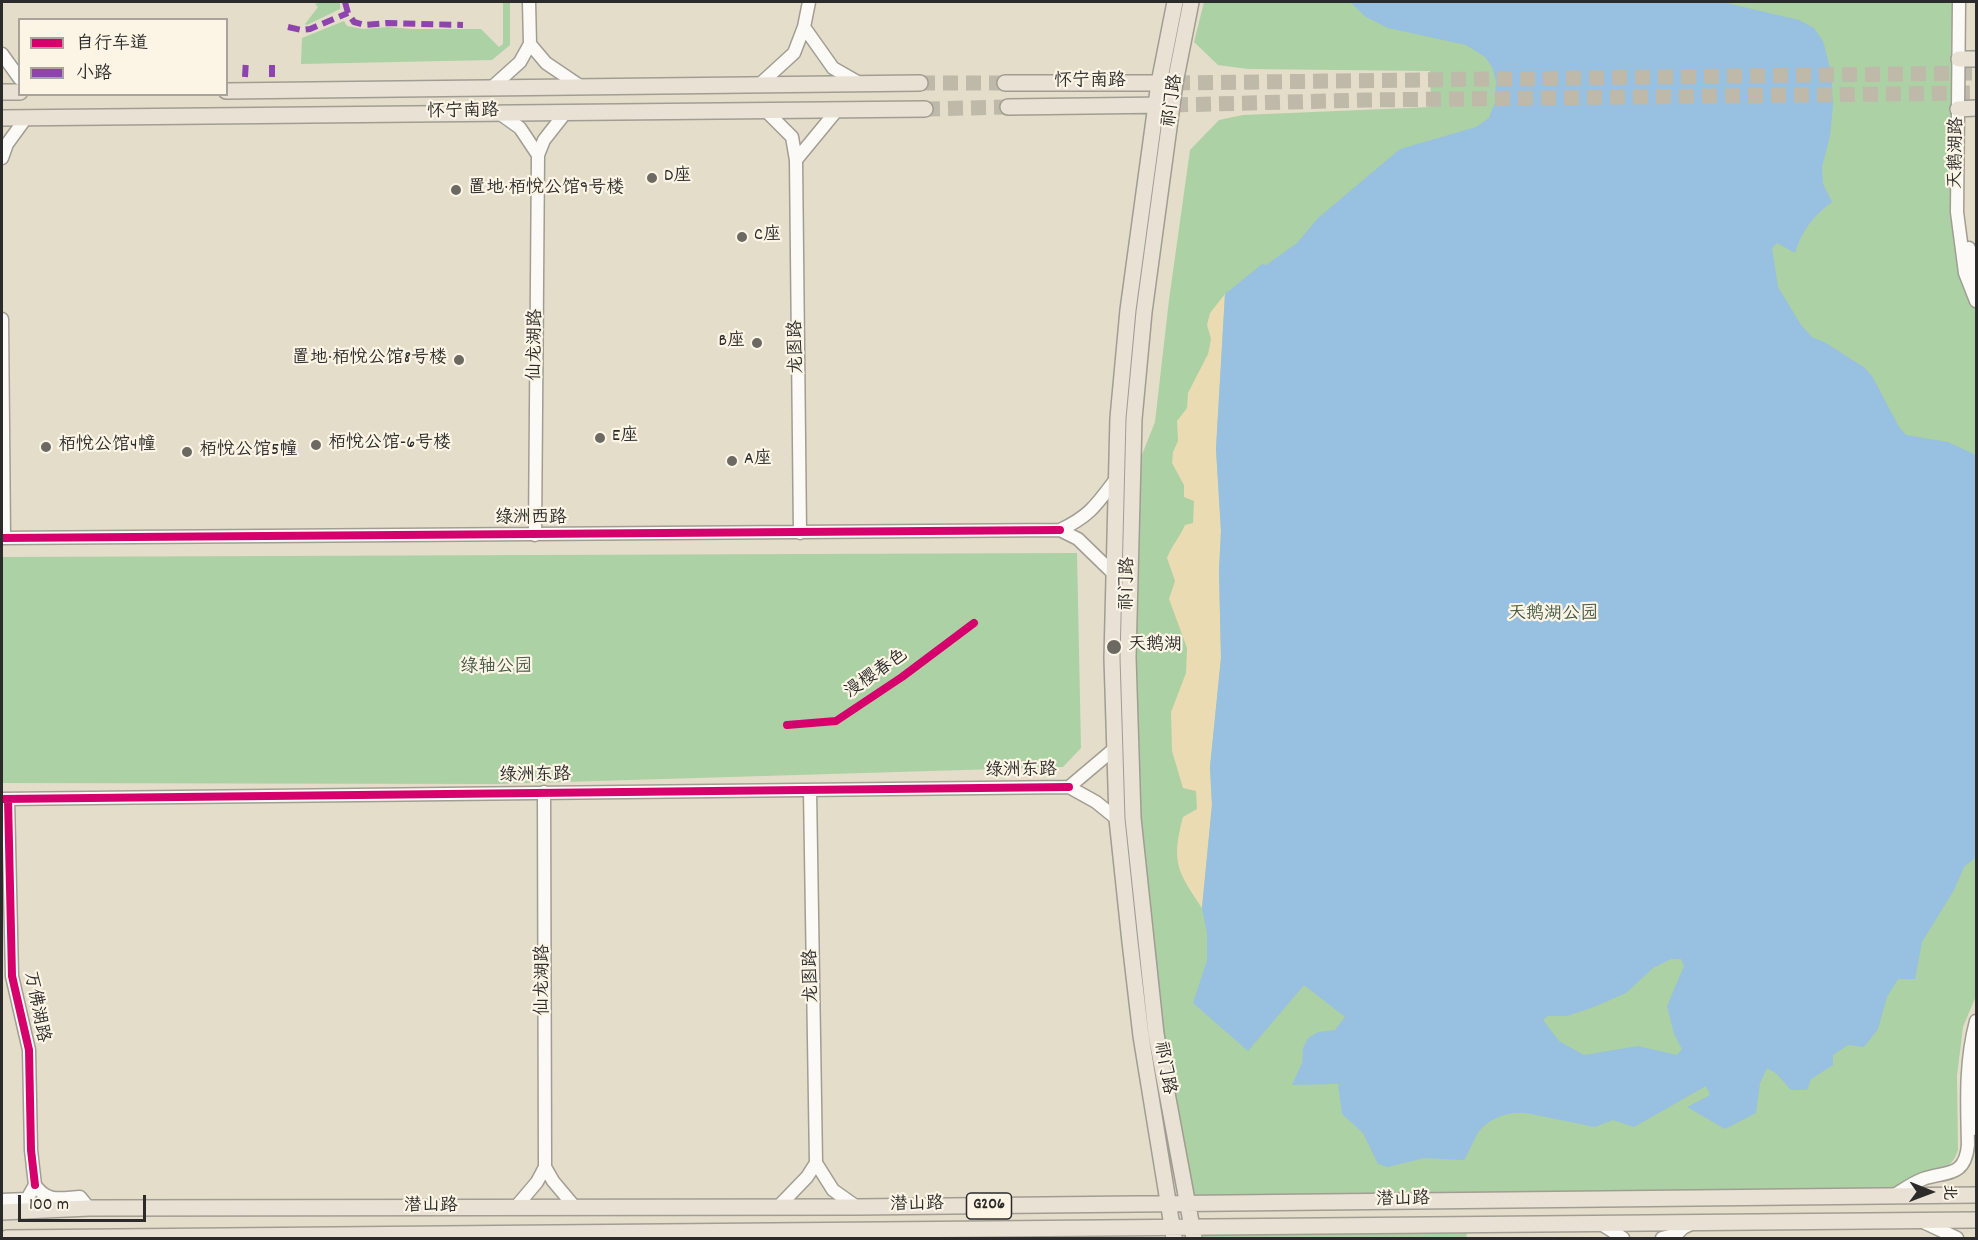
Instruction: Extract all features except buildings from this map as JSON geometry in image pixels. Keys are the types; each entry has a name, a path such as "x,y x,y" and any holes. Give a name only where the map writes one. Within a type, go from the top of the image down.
{"main road":[{"name":"祁门路","path":"1175,2 1159,83 1165,105 1134,419 1128,657 1133,818 1156,1034 1193,1233"},
{"name":"祁门路","path":"1173,1233 1141,1036 1117,819 1112,658 1118,418 1128,310 1165,105 1175,83 1191,2"},
{"name":"怀宁南路","path":"1005,83 1175,83"},
{"name":"怀宁南路","path":"228,91 920,84"},
{"path":"2,92 18,92"},
{"name":"怀宁南路","path":"1008,107 1165,105"},
{"name":"怀宁南路","path":"2,118 925,109"},
{"name":"潜山路","path":"2,1212 89,1209 574,1206 857,1207 1977,1195"},
{"name":"潜山路","path":"7,1239 1193,1233 1601,1224 1977,1220"}],"street":[{"path":"490,89 520,62 530,44 529,2"},
{"path":"759,85 794,53 804,27 809,2"},
{"name":"天鹅湖路","path":"1959,2 1967,59"},
{"name":"天鹅湖路","path":"1964,2 1967,59 1964,204 1969,245 1977,279"},
{"path":"804,27 833,68 862,85"},
{"path":"530,44 546,63 584,88"},
{"path":"2,54 18,76"},
{"path":"796,160 838,109"},
{"name":"天鹅湖路","path":"1966,109 1957,212 1965,273 1977,301"},
{"name":"龙图路","path":"765,110 792,137 796,160 800,533"},
{"path":"500,112 520,128 538,155"},
{"path":"538,155 544,140 566,112"},
{"path":"2,158 7,144 26,118"},
{"name":"仙龙湖路","path":"535,535 538,155"},
{"path":"2,319 3,538"},
{"path":"1060,530 1080,521 1092,510 1116,479"},
{"path":"1060,530 1078,539 1114,574"},
{"name":"绿洲西路","path":"3,538 1060,530"},
{"path":"1114,749 1069,787 1096,802 1117,819"},
{"name":"绿洲东路","path":"5,799 1069,787"},
{"name":"龙图路","path":"810,790 816,1163"},
{"name":"仙龙湖路","path":"544,792 545,1167"},
{"name":"万佛湖路","path":"5,799 12,976 29,1050 35,1185"},
{"path":"1893,1196 1925,1178 1954,1172 1962,1164 1967,1154 1966,1076 1970,1045 1977,1021"},
{"path":"1977,1068 1977,1129"},
{"path":"778,1207 807,1177 816,1163 833,1190 857,1207"},
{"path":"545,1167 553,1181 574,1206"},
{"path":"515,1208 537,1182 545,1167"},
{"path":"2,1200 27,1198 35,1185 41,1194 50,1198 80,1197 89,1209"},
{"path":"1922,1221 1957,1239"},
{"path":"1662,1239 1677,1234 1683,1228 1695,1223"},
{"path":"1601,1224 1623,1239"}],"green space":[{"path":"340,2 340,9 305,24 318,7 315,4"},
{"path":"503,2 510,2 510,45 492,60 301,64 302,38 344,21 347,26 363,29 388,27 481,29 499,47 503,44"},
{"name":"天鹅湖","path":"1204,2 1959,2 1957,212 1976,301 1976,996 1963,1027 1957,1076 1958,1150 1948,1166 1917,1178 1893,1196 1187,1204 1156,1034 1132,806 1132,480 1155,422 1190,150 1219,120 1243,115 1431,107 1430,71 1248,69 1218,65 1194,42"},
{"name":"绿轴公园","path":"1077,553 1081,748 1063,767 497,784 2,783 2,557"},
{"path":"1469,1225 1466,1238 1194,1238 1192,1227"}],"sand":[{"path":"1225,294 1216,449 1221,531 1219,571 1221,658 1210,767 1212,805 1202,908 1182,875 1177,856 1183,817 1197,809 1196,791 1183,788 1172,751 1171,712 1186,673 1187,648 1169,599 1175,581 1167,558 1185,525 1193,523 1194,501 1184,497 1184,485 1172,463 1173,452 1178,441 1177,421 1187,408 1188,393 1208,354 1211,339 1207,325 1210,313"}],"water":[{"name":"天鹅湖","path":"1350,2 1722,2 1799,20 1814,28 1823,41 1831,72 1833,104 1830,136 1822,167 1823,184 1832,202 1809,224 1795,253 1777,243 1772,248 1778,287 1801,325 1812,337 1826,343 1865,368 1872,376 1899,427 1906,435 1948,442 1976,455 1976,857 1964,867 1954,890 1922,942 1915,979 1898,979 1887,997 1878,1029 1864,1047 1848,1045 1833,1055 1833,1065 1811,1079 1807,1090 1791,1090 1777,1074 1767,1068 1760,1083 1756,1113 1725,1129 1687,1107 1710,1095 1706,1086 1634,1127 1613,1120 1595,1127 1526,1113 1514,1113 1496,1118 1481,1129 1464,1160 1424,1158 1388,1167 1378,1164 1363,1133 1342,1114 1338,1084 1292,1085 1302,1063 1303,1048 1308,1038 1318,1032 1335,1030 1345,1017 1304,985 1248,1051 1193,1003 1207,960 1207,934 1202,908 1212,805 1210,767 1221,658 1219,571 1221,531 1216,449 1225,294 1262,264 1266,265 1297,243 1318,218 1400,149 1476,127 1489,118 1495,102 1496,81 1492,67 1485,57 1466,45 1388,28 1366,17","holes":["1671,959 1681,959 1684,966 1667,1006 1674,1034 1682,1049 1677,1055 1638,1046 1584,1055 1559,1041 1543,1020 1548,1016 1567,1016 1626,993 1653,968"]}],"tunnel":[{"path":"1175,83 1976,73"},
{"path":"920,83 1005,83"},
{"path":"1173,105 1366,100 1976,93"},
{"path":"925,109 1008,107"}],"marked path":[{"path":"345,2 354,22 365,25 387,23 463,25"},
{"path":"288,27 301,30 310,29 348,13"},
{"path":"245,77 246,60"},
{"path":"272,60 272,77"}],"cycle path":[{"path":"2,538 1060,530"},
{"name":"漫樱春色","path":"787,725 836,721 902,677 974,623"},
{"path":"2,799 1069,787"},
{"path":"8,799 12,976 29,1050 31,1150 35,1185"}],"place":[{"name":"D座","path":"652,178"},
{"name":"置地·栢悦公馆9号楼","path":"456,190"},
{"name":"C座","path":"742,237"},
{"name":"B座","path":"757,343"},
{"name":"置地·栢悦公馆8号楼","path":"459,360"},
{"name":"E座","path":"600,438"},
{"name":"栢悦公馆-6号楼","path":"316,445"},
{"name":"栢悦公馆4幢","path":"46,447"},
{"name":"栢悦公馆5幢","path":"187,452"},
{"name":"A座","path":"732,461"},
{"name":"天鹅湖","path":"1114,647"}],"park label":[{"name":"天鹅湖公园","path":"1553,616"}]}
